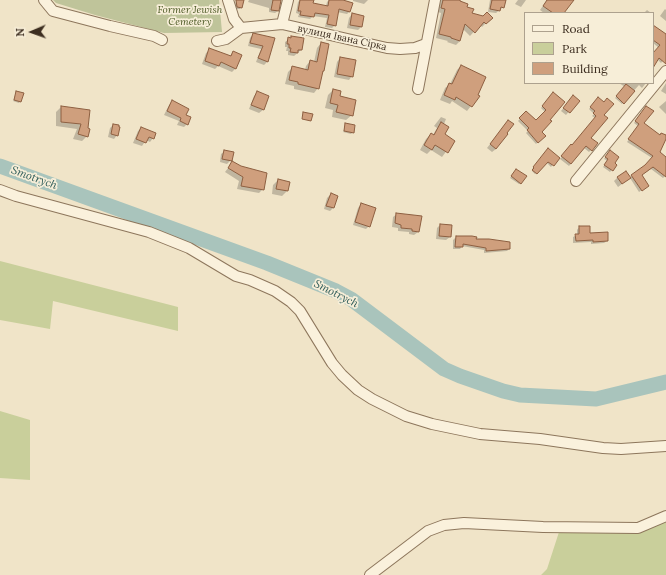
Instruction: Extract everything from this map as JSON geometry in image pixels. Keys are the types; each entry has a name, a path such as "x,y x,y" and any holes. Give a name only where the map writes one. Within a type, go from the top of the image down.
{"street":[{"path":"44,0 47,6 53,11 154,36 162,40"},
{"path":"228,0 234,19 241,28"},
{"path":"282,24 288,0"},
{"path":"418,89 435,0"},
{"name":"вулиця Івана Сірка","path":"217,41 226,39 241,28 282,24 387,48 415,48 426,44"},
{"path":"576,181 666,71"},
{"path":"0,190 16,196 149,232 189,248 236,276 250,280 275,292 291,302 300,311 332,363 342,375 358,390 406,416 438,426 480,434 540,439 603,448 621,449 666,446"},
{"path":"370,575 428,531 444,525 464,523 543,527 638,528 666,516"}],"green space":[{"name":"Former Jewish Cemetery","path":"53,0 219,0 222,32 164,33 95,15 56,3"},
{"path":"0,261 178,307 178,331 53,301 50,329 0,320"},
{"path":"0,411 30,420 30,480 0,478"},
{"path":"666,521 666,575 541,575 547,569 559,532"}],"building":[{"path":"236,0 244,0 242,8 237,7"},
{"path":"273,0 281,0 279,11 271,10"},
{"path":"300,0 314,0 313,3 328,6 329,0 343,0 353,3 350,12 339,9 336,26 327,24 329,15 315,13 314,17 300,15 301,11 298,11"},
{"path":"443,0 460,0 468,4 467,7 474,9 472,13 483,16 487,12 493,18 486,24 484,22 475,33 465,24 460,41 439,34 445,9 441,8"},
{"path":"492,0 506,0 504,8 501,7 500,11 490,9"},
{"path":"547,0 574,0 565,12 552,12 543,6"},
{"path":"352,13 364,16 362,27 350,25"},
{"path":"654,26 666,34 666,64 659,58 654,66 654,52 660,45 654,41"},
{"path":"253,33 275,38 268,62 258,58 263,46 250,43"},
{"path":"291,36 304,38 302,50 298,50 298,53 290,52 291,48 289,48 289,44 287,44 288,37 291,38"},
{"path":"321,42 329,44 319,89 298,84 298,82 289,80 292,66 308,70 310,60 317,62"},
{"path":"209,48 231,56 233,51 242,55 236,69 221,62 219,66 205,61"},
{"path":"340,57 356,60 353,77 337,74"},
{"path":"461,65 486,77 478,95 480,96 472,107 456,97 455,100 444,95 449,83 452,84"},
{"path":"626,84 635,91 624,104 616,96"},
{"path":"333,89 341,91 340,96 356,100 353,116 336,112 338,105 330,103"},
{"path":"16,91 24,93 21,102 14,100"},
{"path":"257,91 269,96 264,110 251,105"},
{"path":"553,92 565,102 550,120 552,121 542,132 546,136 538,143 527,130 529,128 519,118 526,111 536,120 546,110 542,106"},
{"path":"573,95 580,101 570,113 563,108"},
{"path":"598,97 604,102 607,98 614,104 604,115 608,118 591,138 598,143 592,151 586,146 571,164 561,156 596,116 593,113 595,111 590,107"},
{"path":"172,100 189,109 186,115 191,117 188,125 180,121 181,118 167,111"},
{"path":"61,106 90,110 88,128 90,129 88,137 78,134 81,124 61,122"},
{"path":"646,106 654,111 644,123 660,135 661,133 666,135 666,139 660,152 666,157 666,177 653,167 642,175 649,186 642,191 631,175 645,165 653,156 628,139 639,124 635,121"},
{"path":"303,112 313,114 311,121 302,119"},
{"path":"508,120 514,124 496,149 490,144"},
{"path":"441,122 449,127 445,134 455,141 448,153 435,145 432,150 424,145 431,133 434,135"},
{"path":"345,123 355,125 354,133 344,131"},
{"path":"113,124 119,125 120,127 118,136 111,134"},
{"path":"141,127 156,133 154,139 149,137 146,143 136,139"},
{"path":"548,148 560,158 554,166 548,162 537,174 532,170 534,168 533,167"},
{"path":"224,150 234,152 232,161 222,159"},
{"path":"610,150 619,157 615,163 617,165 613,171 604,165 608,159 605,157"},
{"path":"232,161 241,166 267,173 264,190 241,186 243,177 228,168"},
{"path":"516,169 527,176 521,184 511,176"},
{"path":"626,171 631,178 622,184 617,177"},
{"path":"278,179 290,182 288,191 276,189"},
{"path":"331,193 338,196 334,208 326,206"},
{"path":"361,203 376,208 370,227 355,222"},
{"path":"396,213 422,216 419,232 412,231 412,229 401,228 401,225 395,223"},
{"path":"440,224 452,225 451,237 439,236"},
{"path":"579,226 590,226 590,233 608,232 608,241 576,241 575,234 579,234"},
{"path":"456,236 472,236 477,237 476,239 510,242 510,249 486,251 486,248 463,244 463,247 455,247"}],"waterway":[{"name":"Smotrych","path":"0,166 267,263 336,291 351,299 444,369 503,391 520,395 596,399 666,382"}]}
